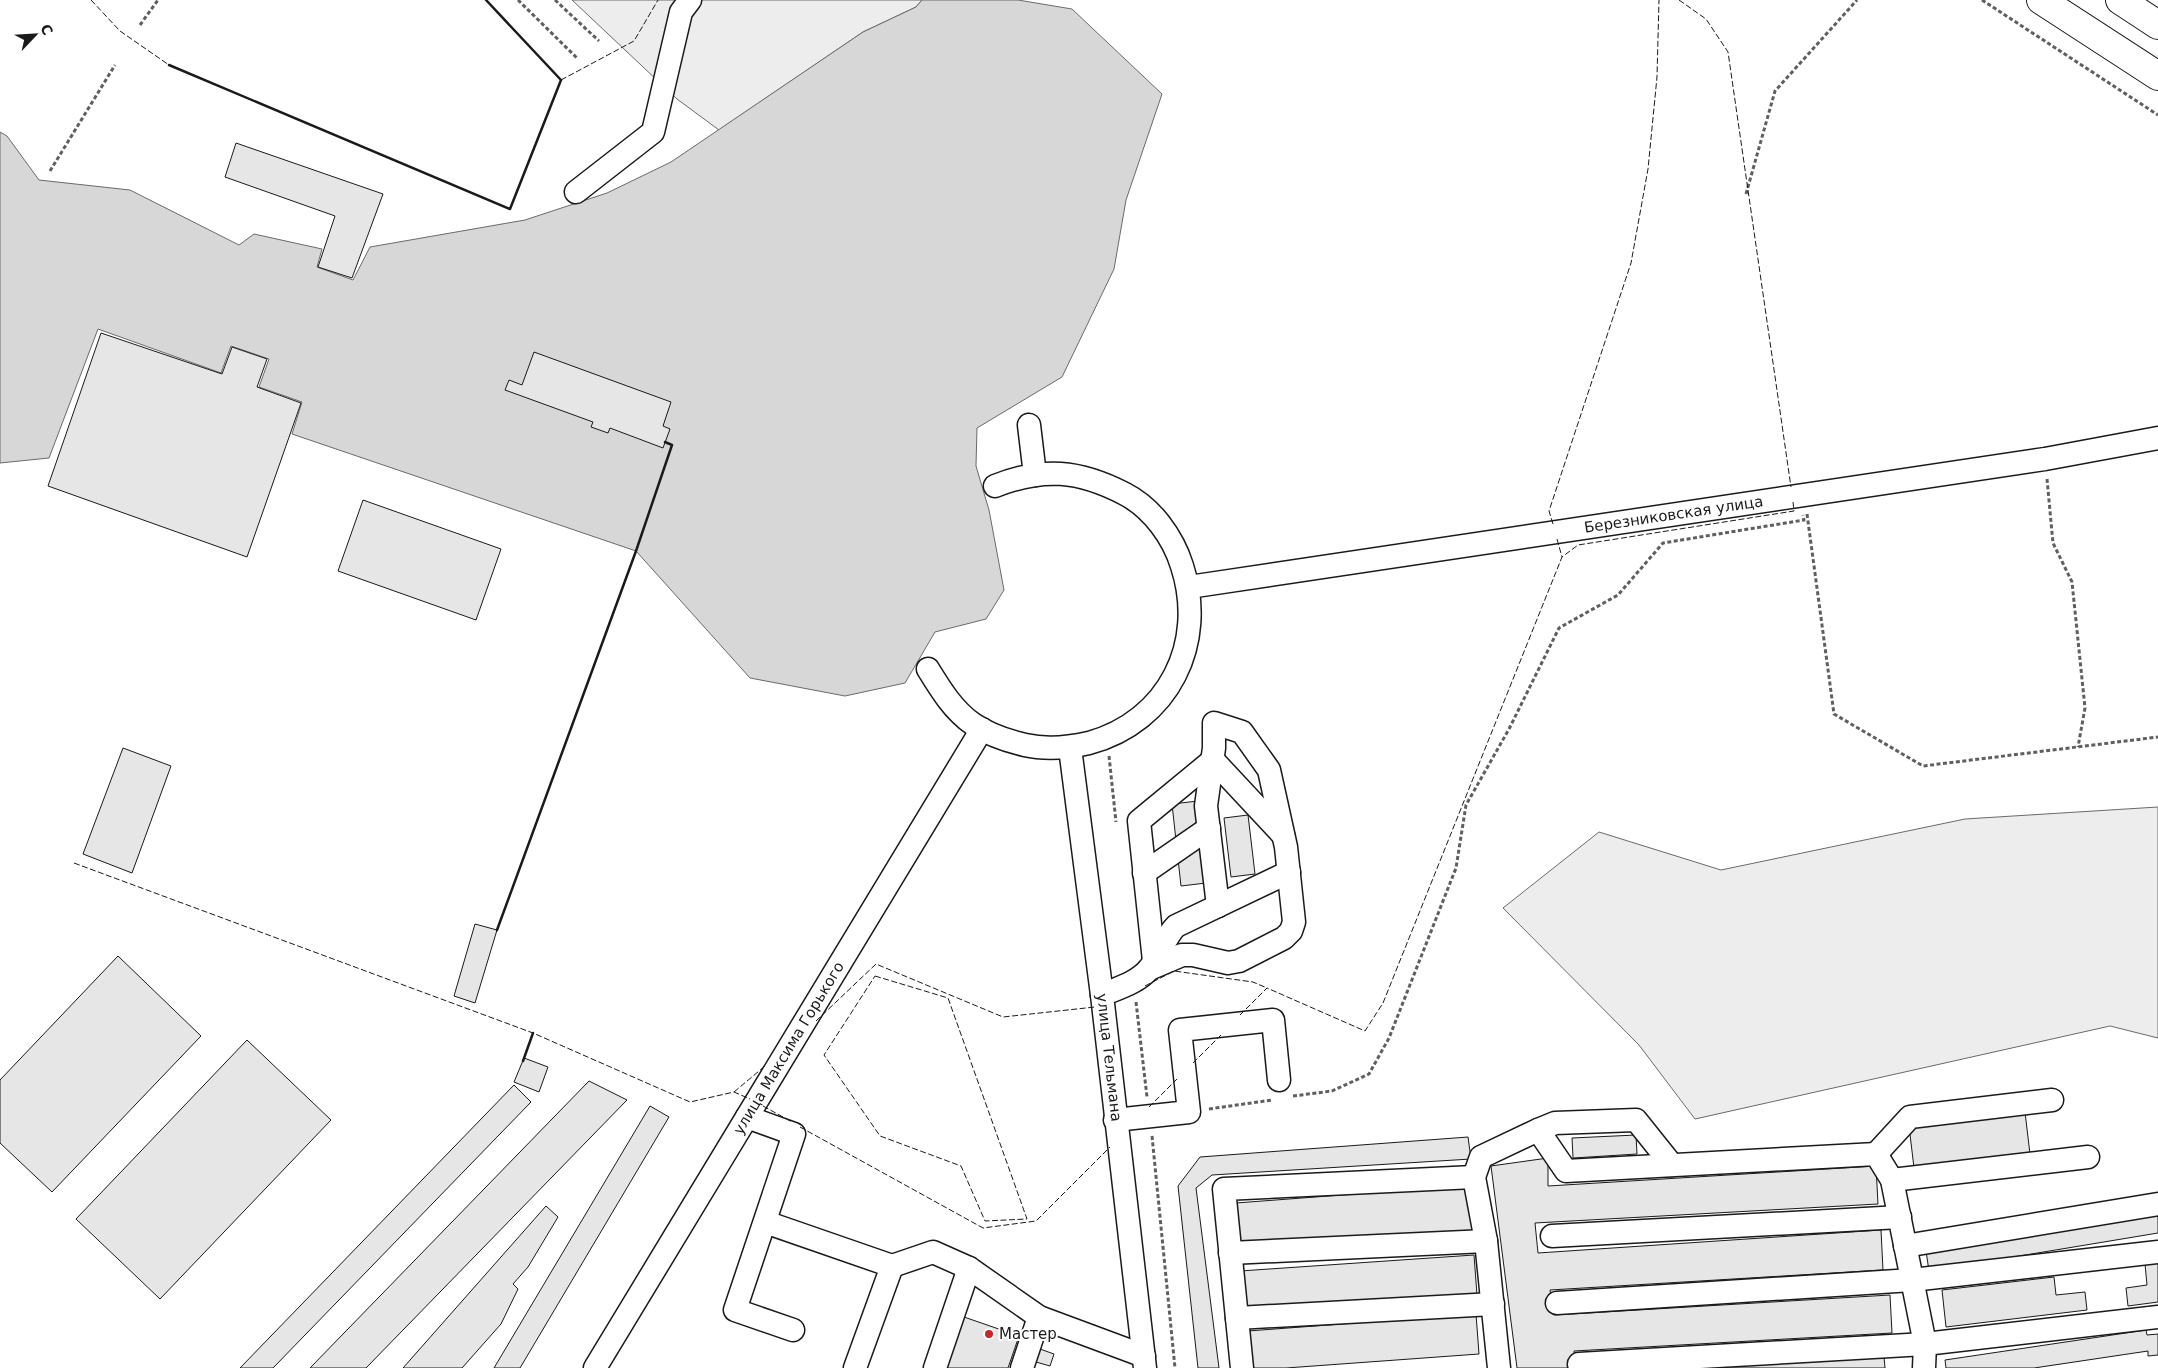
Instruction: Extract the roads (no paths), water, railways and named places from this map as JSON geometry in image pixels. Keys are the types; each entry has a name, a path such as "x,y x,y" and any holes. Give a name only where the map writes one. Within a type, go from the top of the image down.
{"main road":[{"path":"2041,0 2158,76"},
{"path":"2120,0 2158,25"}],"street":[{"path":"576,192 653,132 681,12 690,0"},
{"path":"1029,425 1035,475"},
{"name":"Березниковская улица","path":"1189,587 2045,459 2158,438"},
{"path":"928,669 947,700 982,729 1006,741 1041,749 1070,748 1107,738 1142,717 1166,690 1183,658 1191,623 1189,587 1178,553 1159,522 1132,498 1100,481 1065,473 1015,478 995,486"},
{"path":"1102,995 1146,970 1182,955 1193,954 1228,964 1240,961 1284,938 1292,931 1294,922 1288,872 1270,770 1242,732 1214,723 1213,760 1206,806 1218,906"},
{"name":"улица Максима Горького","path":"595,1368 982,729"},
{"name":"улица Тельмана","path":"1070,748 1102,995 1144,1362"},
{"path":"1146,970 1144,873 1139,821 1213,760"},
{"path":"1213,760 1283,836"},
{"path":"1144,873 1209,828"},
{"path":"1146,970 1169,933 1176,926 1288,872"},
{"path":"1116,1120 1189,1112 1180,1030 1272,1020 1279,1092"},
{"path":"1538,1130 1566,1171 1876,1154 1910,1117 2052,1100"},
{"path":"748,1117 794,1134 735,1310 793,1330"},
{"path":"1494,1368 1493,1304 1486,1241 1474,1177 1481,1157 1555,1123 1636,1120 1672,1165"},
{"path":"1876,1154 1892,1180 1925,1344 1924,1368"},
{"path":"1892,1180 2088,1156"},
{"path":"1242,1368 1224,1188 1474,1177"},
{"path":"1906,1246 2158,1204"},
{"path":"1552,1236 1900,1217"},
{"path":"765,1222 892,1266 933,1252 969,1268 1039,1318 1144,1362"},
{"path":"1230,1253 1486,1241"},
{"path":"1557,1303 1912,1280 2158,1252"},
{"path":"862,1366 892,1266"},
{"path":"935,1368 969,1268"},
{"path":"1237,1318 1493,1304"},
{"path":"1579,1364 1925,1344 2158,1316"},
{"path":"1022,1368 1039,1318"}],"place":[{"name":"Мастер","path":"989,1334"}]}
